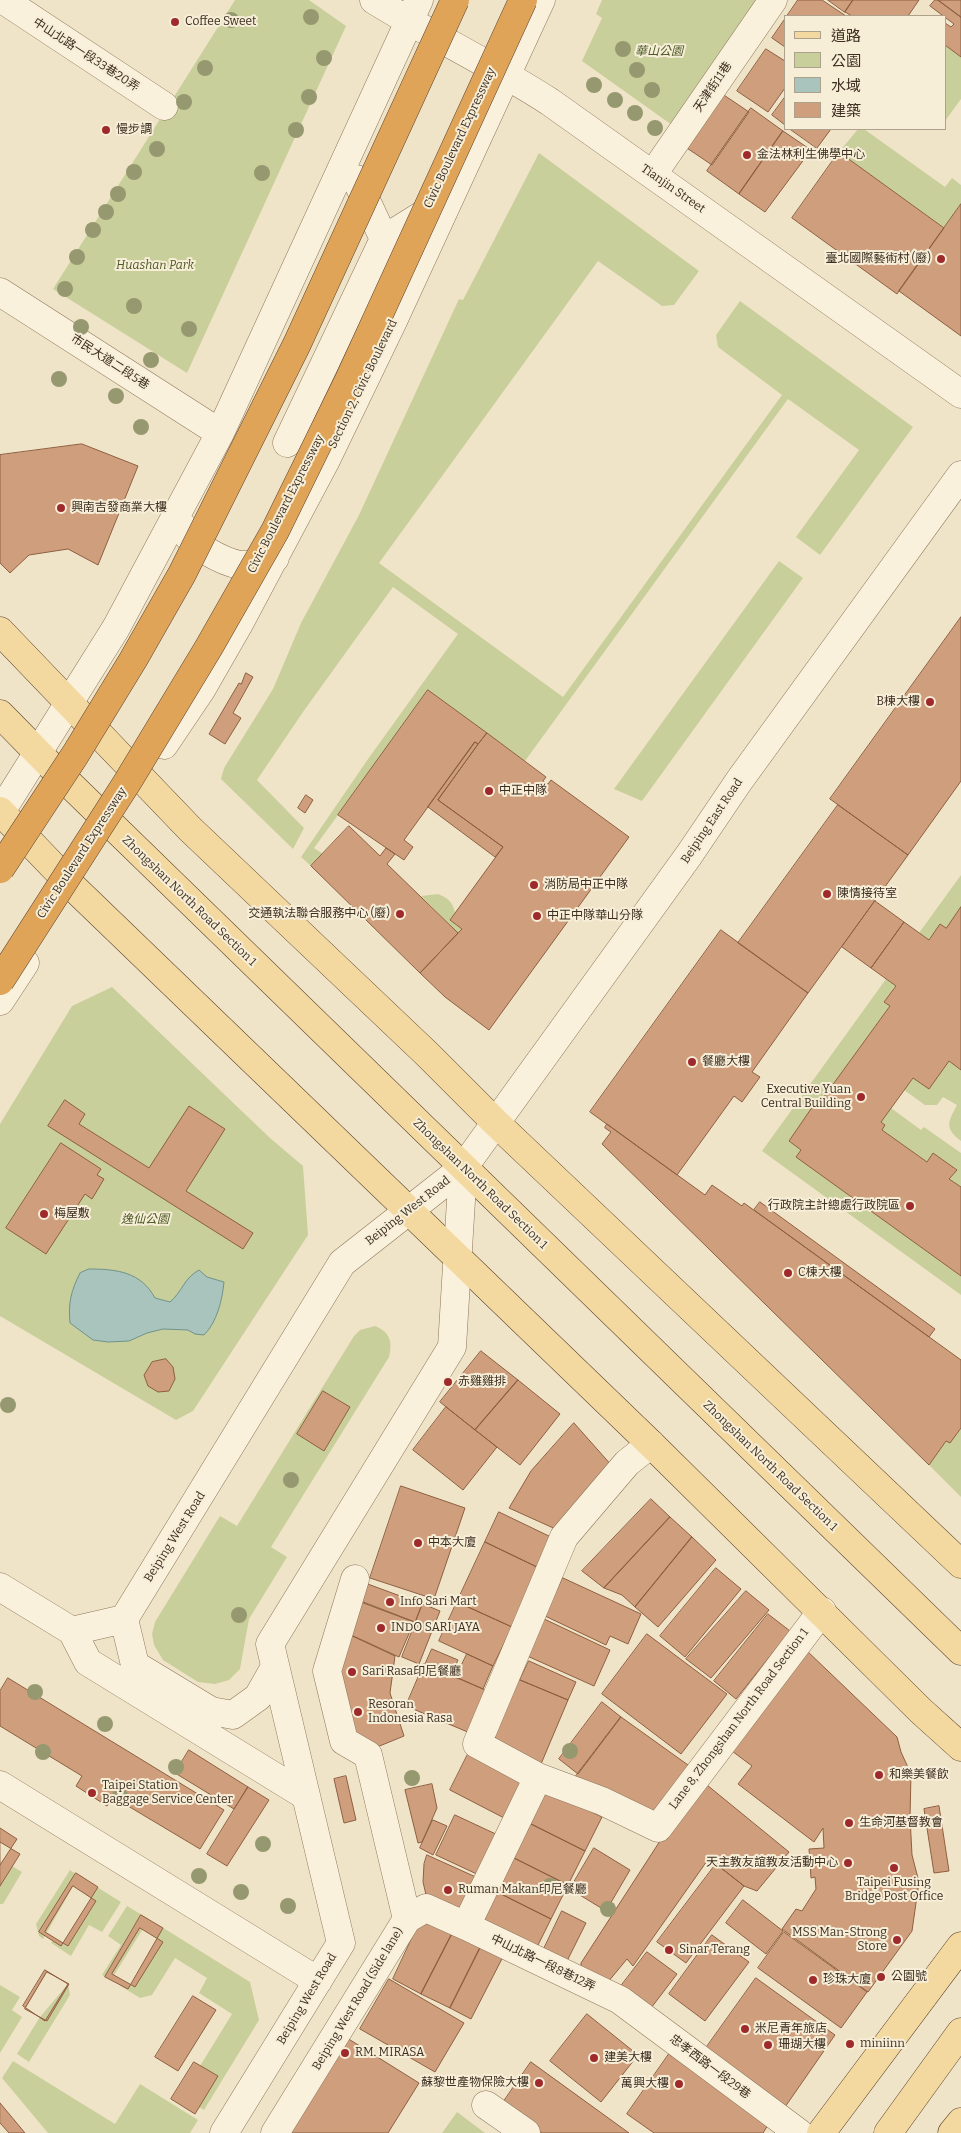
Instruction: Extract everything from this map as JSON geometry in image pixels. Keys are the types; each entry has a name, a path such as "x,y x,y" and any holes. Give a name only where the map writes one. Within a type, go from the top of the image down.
{"highway":[{"path":"0,869 75,755 133,660 182,574 297,344 455,0"},
{"name":"Civic Boulevard Expressway","path":"0,981 139,764 210,647 275,531 348,382 523,0"}],"main road":[{"path":"0,631 190,829 420,1047 496,1123 961,1564"},
{"name":"Zhongshan North Road Section 1","path":"0,714 113,827 961,1652"},
{"path":"0,812 73,887 822,1611 921,1711 961,1747"},
{"path":"821,2133 961,1946"},
{"path":"888,2133 961,2032"},
{"path":"952,2133 961,2122"}],"street":[{"name":"Tianjin Street","path":"374,0 415,11 653,174 961,394"},
{"name":"Section 2, Civic Boulevard","path":"0,1001 201,690 275,558 326,460 541,0"},
{"name":"天津街11巷","path":"653,174 773,0"},
{"name":"中山北路一段33巷20弄","path":"6,6 164,106"},
{"path":"0,812 116,628 220,433 415,11"},
{"path":"347,159 384,239"},
{"path":"287,443 384,239 449,198"},
{"name":"市民大道二段5巷","path":"0,292 220,433"},
{"name":"Beiping East Road","path":"463,1168 961,474"},
{"path":"179,511 184,533 210,553 242,565 275,558"},
{"name":"Beiping West Road","path":"124,1619 342,1263 463,1168"},
{"name":"Beiping West Road","path":"224,2133 341,1943 270,1644 452,1347 463,1168"},
{"path":"466,1926 538,1777 477,1744 564,1537 627,1463 650,1444"},
{"name":"Beiping West Road (Side lane)","path":"275,2133 407,1919 368,1756 344,1741 327,1672 355,1579"},
{"path":"0,1587 72,1632 88,1662 306,1796"},
{"name":"Lane 8, Zhongshan North Road Section 1","path":"538,1777 602,1801 658,1828 822,1611"},
{"path":"72,1632 124,1619 135,1665 211,1711 233,1715 258,1697 276,1667"},
{"path":"0,1785 318,1981"},
{"name":"中山北路一段8巷12弄","path":"407,1919 426,1908 620,2000"},
{"name":"忠孝西路一段29巷","path":"620,2000 799,2133"},
{"path":"486,2105 526,2133"}],"green space":[{"name":"Huashan Park","path":"235,0 309,0 346,26 187,373 53,289"},
{"name":"華山公園","path":"602,0 757,0 672,125 582,61 602,18 596,14"},
{"path":"946,46 961,57 961,99 946,120"},
{"path":"857,130 865,130 945,187 952,178 961,185 961,204 944,228 839,152"},
{"path":"539,153 699,271 674,305 662,306 598,261 379,563 563,697 782,395 718,347 716,335 740,301 913,427 820,555 796,537 859,450 788,399 525,761 428,691 314,848 323,854 311,866 301,857 368,759 458,634 393,587 303,712 257,780 304,828 293,849 221,779 224,768 273,689 301,623 359,515 459,299 463,300"},
{"path":"779,561 803,578 642,801 614,789"},
{"path":"961,875 961,907 946,928 940,924 929,940 919,933"},
{"path":"438,894 447,899 453,906 455,913 450,920 462,929 458,933 421,896"},
{"path":"886,979 896,986 884,1002 890,1006 818,1105 815,1104 789,1141 801,1150 796,1157 961,1276 961,1295 762,1151"},
{"name":"逸仙公園","path":"112,987 270,1138 303,1166 308,1235 193,1411 176,1420 0,1316 0,1124 72,1006"},
{"path":"949,1061 961,1070 961,1141 952,1132 949,1124 957,1105 943,1097 937,1105 925,1105 904,1090 913,1078"},
{"path":"891,1108 921,1130 924,1127 961,1153 961,1187 949,1179 956,1169 933,1153 927,1162 882,1130 885,1125 881,1122"},
{"path":"375,1326 384,1331 389,1338 391,1347 389,1357 271,1547 287,1557 249,1619 240,1669 229,1680 215,1684 198,1682 163,1660 154,1645 152,1634 155,1622 220,1516 237,1526 354,1336 360,1330"},
{"path":"961,1428 961,1497 929,1465 946,1441 950,1443"},
{"path":"12,1866 22,1872 3,1904 0,1904 0,1886"},
{"path":"70,1870 79,1876 43,1939 39,1936 36,1924"},
{"path":"89,1882 121,1902 102,1932 89,1925 71,1956 51,1943 54,1938 68,1946 96,1901 82,1892"},
{"path":"127,1906 149,1919 111,1980 102,1975 121,1945 108,1936"},
{"path":"157,1924 250,1982 259,2020 204,2110 199,2107 218,2076 200,2066 232,2014 199,1993 207,1978 175,1958 152,1995 140,1998 119,1985 123,1980 135,1987 162,1942 150,1934"},
{"path":"68,1984 70,1995 29,2062 17,2054 40,2017"},
{"path":"0,1985 20,1997 12,2010 22,2017 0,2053"},
{"path":"13,2061 115,2124 140,2084 198,2120 190,2133 48,2133 2,2078"},
{"path":"457,2112 485,2133 442,2133"}],"water":[{"path":"89,1269 118,1271 135,1277 143,1282 155,1298 170,1302 186,1281 199,1270 207,1277 224,1282 216,1318 204,1335 195,1334 188,1330 163,1329 147,1333 129,1341 108,1342 93,1340 70,1323 69,1316 74,1286 80,1273"}],"building":[{"path":"798,0 822,0 844,15 788,15"},
{"path":"828,0 853,0 845,12"},
{"path":"853,0 919,0 909,15 850,15 845,12"},
{"path":"935,0 938,0 961,17 961,57 946,46 946,24 951,27 954,24 946,18 946,15 942,15 930,6"},
{"path":"938,0 961,0 961,17"},
{"path":"784,20 784,46 772,38"},
{"path":"766,49 784,60 784,89 768,112 737,91"},
{"path":"712,87 749,112 712,165 675,140"},
{"path":"784,98 784,124 772,115"},
{"path":"751,108 783,131 739,194 707,171"},
{"path":"791,130 830,130 817,148"},
{"path":"783,131 811,150 765,212 739,194"},
{"path":"839,152 944,228 897,294 792,218"},
{"name":"臺北國際藝術村 (廢)","path":"961,204 961,336 899,291"},
{"name":"興南吉發商業大樓","path":"82,444 138,466 98,565 68,549 29,555 10,573 0,563 0,455"},
{"name":"B棟大樓","path":"961,617 961,781 908,855 830,799"},
{"path":"246,673 253,677 233,713 241,718 225,744 209,734"},
{"path":"428,690 487,733 478,744 475,742 404,840 413,847 404,860 338,815"},
{"name":"消防局中正中隊","path":"487,733 546,777 543,781 548,784 551,780 629,837 489,1030 445,997 420,973 462,929 450,920 503,847 438,800"},
{"path":"475,742 478,744 438,800 503,847 495,857 428,807"},
{"path":"306,795 313,800 305,813 298,808"},
{"name":"陳情接待室","path":"838,805 908,855 808,993 738,943"},
{"name":"交通執法聯合服務中心 (廢)","path":"349,826 380,856 386,848 395,854 387,864 458,933 420,973 311,866"},
{"path":"875,901 904,922 871,968 842,947"},
{"name":"Executive Yuan Central Building","path":"961,907 961,1070 949,1061 929,1089 913,1078 881,1122 885,1125 882,1130 927,1162 933,1153 957,1170 949,1179 961,1187 961,1276 796,1157 801,1150 789,1141 815,1103 818,1105 890,1006 884,1002 896,986 871,968 904,922 929,940 940,924 946,928"},
{"name":"餐廳大樓","path":"721,930 808,993 752,1072 760,1077 742,1102 734,1096 677,1175 590,1112"},
{"path":"65,1100 85,1114 79,1124 149,1168 189,1106 225,1129 186,1191 253,1233 243,1249 48,1126"},
{"name":"C棟大樓","path":"607,1124 705,1195 712,1185 742,1206 744,1203 961,1360 961,1428 950,1443 946,1441 929,1465 602,1144 611,1132 605,1128"},
{"name":"梅屋敷","path":"61,1143 101,1169 97,1175 104,1179 92,1199 85,1194 46,1254 6,1228"},
{"path":"760,1202 935,1329 929,1337 754,1210"},
{"path":"481,1351 518,1380 475,1430 440,1402"},
{"path":"166,1359 173,1367 175,1379 169,1391 158,1392 148,1386 144,1375 152,1362"},
{"path":"518,1380 560,1414 520,1465 475,1430"},
{"path":"323,1391 350,1407 324,1451 297,1434"},
{"path":"446,1407 497,1447 463,1490 413,1450"},
{"path":"574,1423 613,1467 560,1531 509,1508 531,1471"},
{"name":"中本大廈","path":"401,1486 465,1508 434,1599 370,1578"},
{"path":"651,1499 670,1517 604,1588 582,1571"},
{"path":"499,1512 553,1538 539,1568 485,1542"},
{"path":"670,1517 692,1537 635,1607 622,1595 604,1588"},
{"path":"692,1537 716,1560 658,1627 635,1607"},
{"path":"485,1542 539,1568 512,1627 457,1602"},
{"path":"716,1568 741,1589 685,1657 660,1636"},
{"path":"563,1578 641,1614 628,1644 610,1636 606,1645 545,1616"},
{"name":"Info Sari Mart","path":"365,1583 422,1604 415,1622 358,1600"},
{"path":"746,1591 769,1610 711,1678 686,1659"},
{"name":"INDO SARI JAYA","path":"358,1601 414,1622 399,1657 349,1634"},
{"path":"457,1602 512,1627 493,1666 439,1641"},
{"path":"423,1604 440,1611 419,1664 402,1657"},
{"path":"768,1614 790,1631 736,1699 714,1681"},
{"path":"542,1618 610,1650 594,1686 525,1655"},
{"path":"348,1634 395,1656 390,1693 404,1736 360,1754 340,1691 341,1666"},
{"path":"647,1634 727,1694 681,1754 602,1694"},
{"path":"432,1649 458,1660 451,1676 425,1665"},
{"path":"805,1649 897,1737 901,1752 911,1774 910,1817 912,1855 919,1882 912,1931 868,1992 782,1929 796,1909 802,1911 816,1889 815,1877 811,1878 809,1849 824,1848 823,1828 814,1842 738,1784 752,1766 728,1748"},
{"path":"467,1654 493,1666 483,1689 456,1677"},
{"path":"529,1661 576,1682 568,1700 520,1680"},
{"path":"424,1664 488,1691 470,1733 406,1706"},
{"path":"513,1677 568,1700 541,1764 499,1747 491,1726"},
{"name":"Taipei Station Baggage Service Center","path":"8,1678 224,1810 200,1849 113,1797 107,1806 76,1786 82,1776 0,1726 0,1691"},
{"path":"602,1702 621,1717 578,1774 559,1759"},
{"path":"621,1717 695,1770 661,1812 637,1814 573,1780"},
{"path":"189,1750 248,1787 234,1809 175,1773"},
{"path":"469,1752 527,1782 508,1820 450,1790"},
{"path":"346,1776 356,1820 344,1823 334,1779"},
{"path":"432,1784 437,1808 422,1842 418,1843 405,1790"},
{"path":"707,1785 789,1852 757,1891 744,1886 716,1864 707,1861 633,1966 627,1959 603,1988 581,1977 581,1963 693,1790"},
{"path":"248,1787 269,1800 227,1866 207,1854"},
{"path":"544,1788 602,1817 585,1851 527,1822"},
{"path":"939,1806 949,1871 934,1873 924,1809"},
{"path":"455,1815 500,1836 481,1876 436,1855"},
{"path":"433,1820 447,1826 433,1855 420,1848"},
{"path":"527,1822 585,1851 568,1885 510,1856"},
{"path":"0,1828 17,1839 0,1865"},
{"path":"0,1842 20,1854 0,1886"},
{"path":"594,1848 630,1870 606,1911 570,1889"},
{"name":"Ruman Makan印尼餐廳","path":"427,1855 478,1878 458,1913 427,1899 423,1882 424,1864"},
{"path":"510,1856 568,1885 551,1919 493,1890"},
{"path":"716,1864 744,1886 686,1963 657,1942"},
{"path":"76,1873 98,1887 61,1946 39,1932"},
{"path":"73,1886 96,1901 68,1946 45,1932"},
{"path":"493,1890 551,1919 534,1953 476,1923"},
{"path":"743,1900 783,1931 766,1954 726,1923"},
{"path":"562,1911 586,1923 564,1967 541,1955"},
{"path":"141,1915 163,1928 128,1989 105,1977"},
{"path":"423,1915 456,1926 421,1994 393,1979"},
{"path":"456,1926 484,1940 450,2008 421,1994"},
{"path":"140,1928 163,1942 135,1987 112,1974"},
{"name":"珍珠大廈","path":"784,1932 867,1992 841,2028 758,1968"},
{"path":"712,1935 749,1962 705,2021 669,1994"},
{"path":"484,1940 506,1951 471,2019 450,2008"},
{"path":"647,1952 677,1974 648,2012 618,1990"},
{"path":"45,1970 68,1984 45,2021 23,2006"},
{"path":"47,1972 69,1984 47,2021 25,2009"},
{"name":"珊瑚大樓","path":"756,1978 835,2035 785,2107 701,2055"},
{"path":"389,1979 464,2023 435,2072 360,2029"},
{"path":"193,1996 216,2010 178,2071 155,2057"},
{"name":"建美大樓","path":"587,2014 638,2055 601,2102 550,2061"},
{"path":"347,2038 419,2083 388,2133 288,2133"},
{"name":"萬興大樓","path":"669,2054 768,2125 763,2133 654,2133 627,2114"},
{"path":"194,2062 218,2076 195,2114 171,2099"},
{"name":"蘇黎世產物保險大樓","path":"531,2062 629,2133 542,2133 502,2104"},
{"path":"0,2103 25,2133 9,2133 0,2123"}],"place":[{"name":"Coffee Sweet","path":"175,22"},
{"name":"慢步調","path":"106,130"},
{"name":"金法林利生佛學中心","path":"747,155"},
{"name":"臺北國際藝術村 (廢)","path":"941,259"},
{"name":"興南吉發商業大樓","path":"61,508"},
{"name":"B棟大樓","path":"930,702"},
{"name":"中正中隊","path":"489,791"},
{"name":"消防局中正中隊","path":"534,885"},
{"name":"陳情接待室","path":"827,894"},
{"name":"交通執法聯合服務中心 (廢)","path":"400,914"},
{"name":"中正中隊華山分隊","path":"537,916"},
{"name":"餐廳大樓","path":"692,1062"},
{"name":"Executive Yuan Central Building","path":"861,1097"},
{"name":"行政院主計總處行政院區","path":"910,1206"},
{"name":"梅屋敷","path":"44,1214"},
{"name":"C棟大樓","path":"788,1273"},
{"name":"赤雞雞排","path":"448,1382"},
{"name":"中本大廈","path":"418,1543"},
{"name":"Info Sari Mart","path":"390,1602"},
{"name":"INDO SARI JAYA","path":"381,1628"},
{"name":"Sari Rasa印尼餐廳","path":"352,1672"},
{"name":"Resoran Indonesia Rasa","path":"358,1712"},
{"name":"和樂美餐飲","path":"879,1775"},
{"name":"Taipei Station Baggage Service Center","path":"92,1793"},
{"name":"生命河基督教會","path":"849,1823"},
{"name":"天主教友誼教友活動中心","path":"848,1863"},
{"name":"Taipei Fusing Bridge Post Office","path":"894,1868"},
{"name":"Ruman Makan印尼餐廳","path":"448,1890"},
{"name":"MSS Man-Strong Store","path":"897,1940"},
{"name":"Sinar Terang","path":"669,1950"},
{"name":"公園號","path":"881,1977"},
{"name":"珍珠大廈","path":"813,1980"},
{"name":"米尼青年旅店","path":"745,2029"},
{"name":"miniinn","path":"850,2044"},
{"name":"珊瑚大樓","path":"768,2045"},
{"name":"RM. MIRASA","path":"345,2053"},
{"name":"建美大樓","path":"594,2058"},
{"name":"蘇黎世產物保險大樓","path":"539,2083"},
{"name":"萬興大樓","path":"679,2084"}]}
